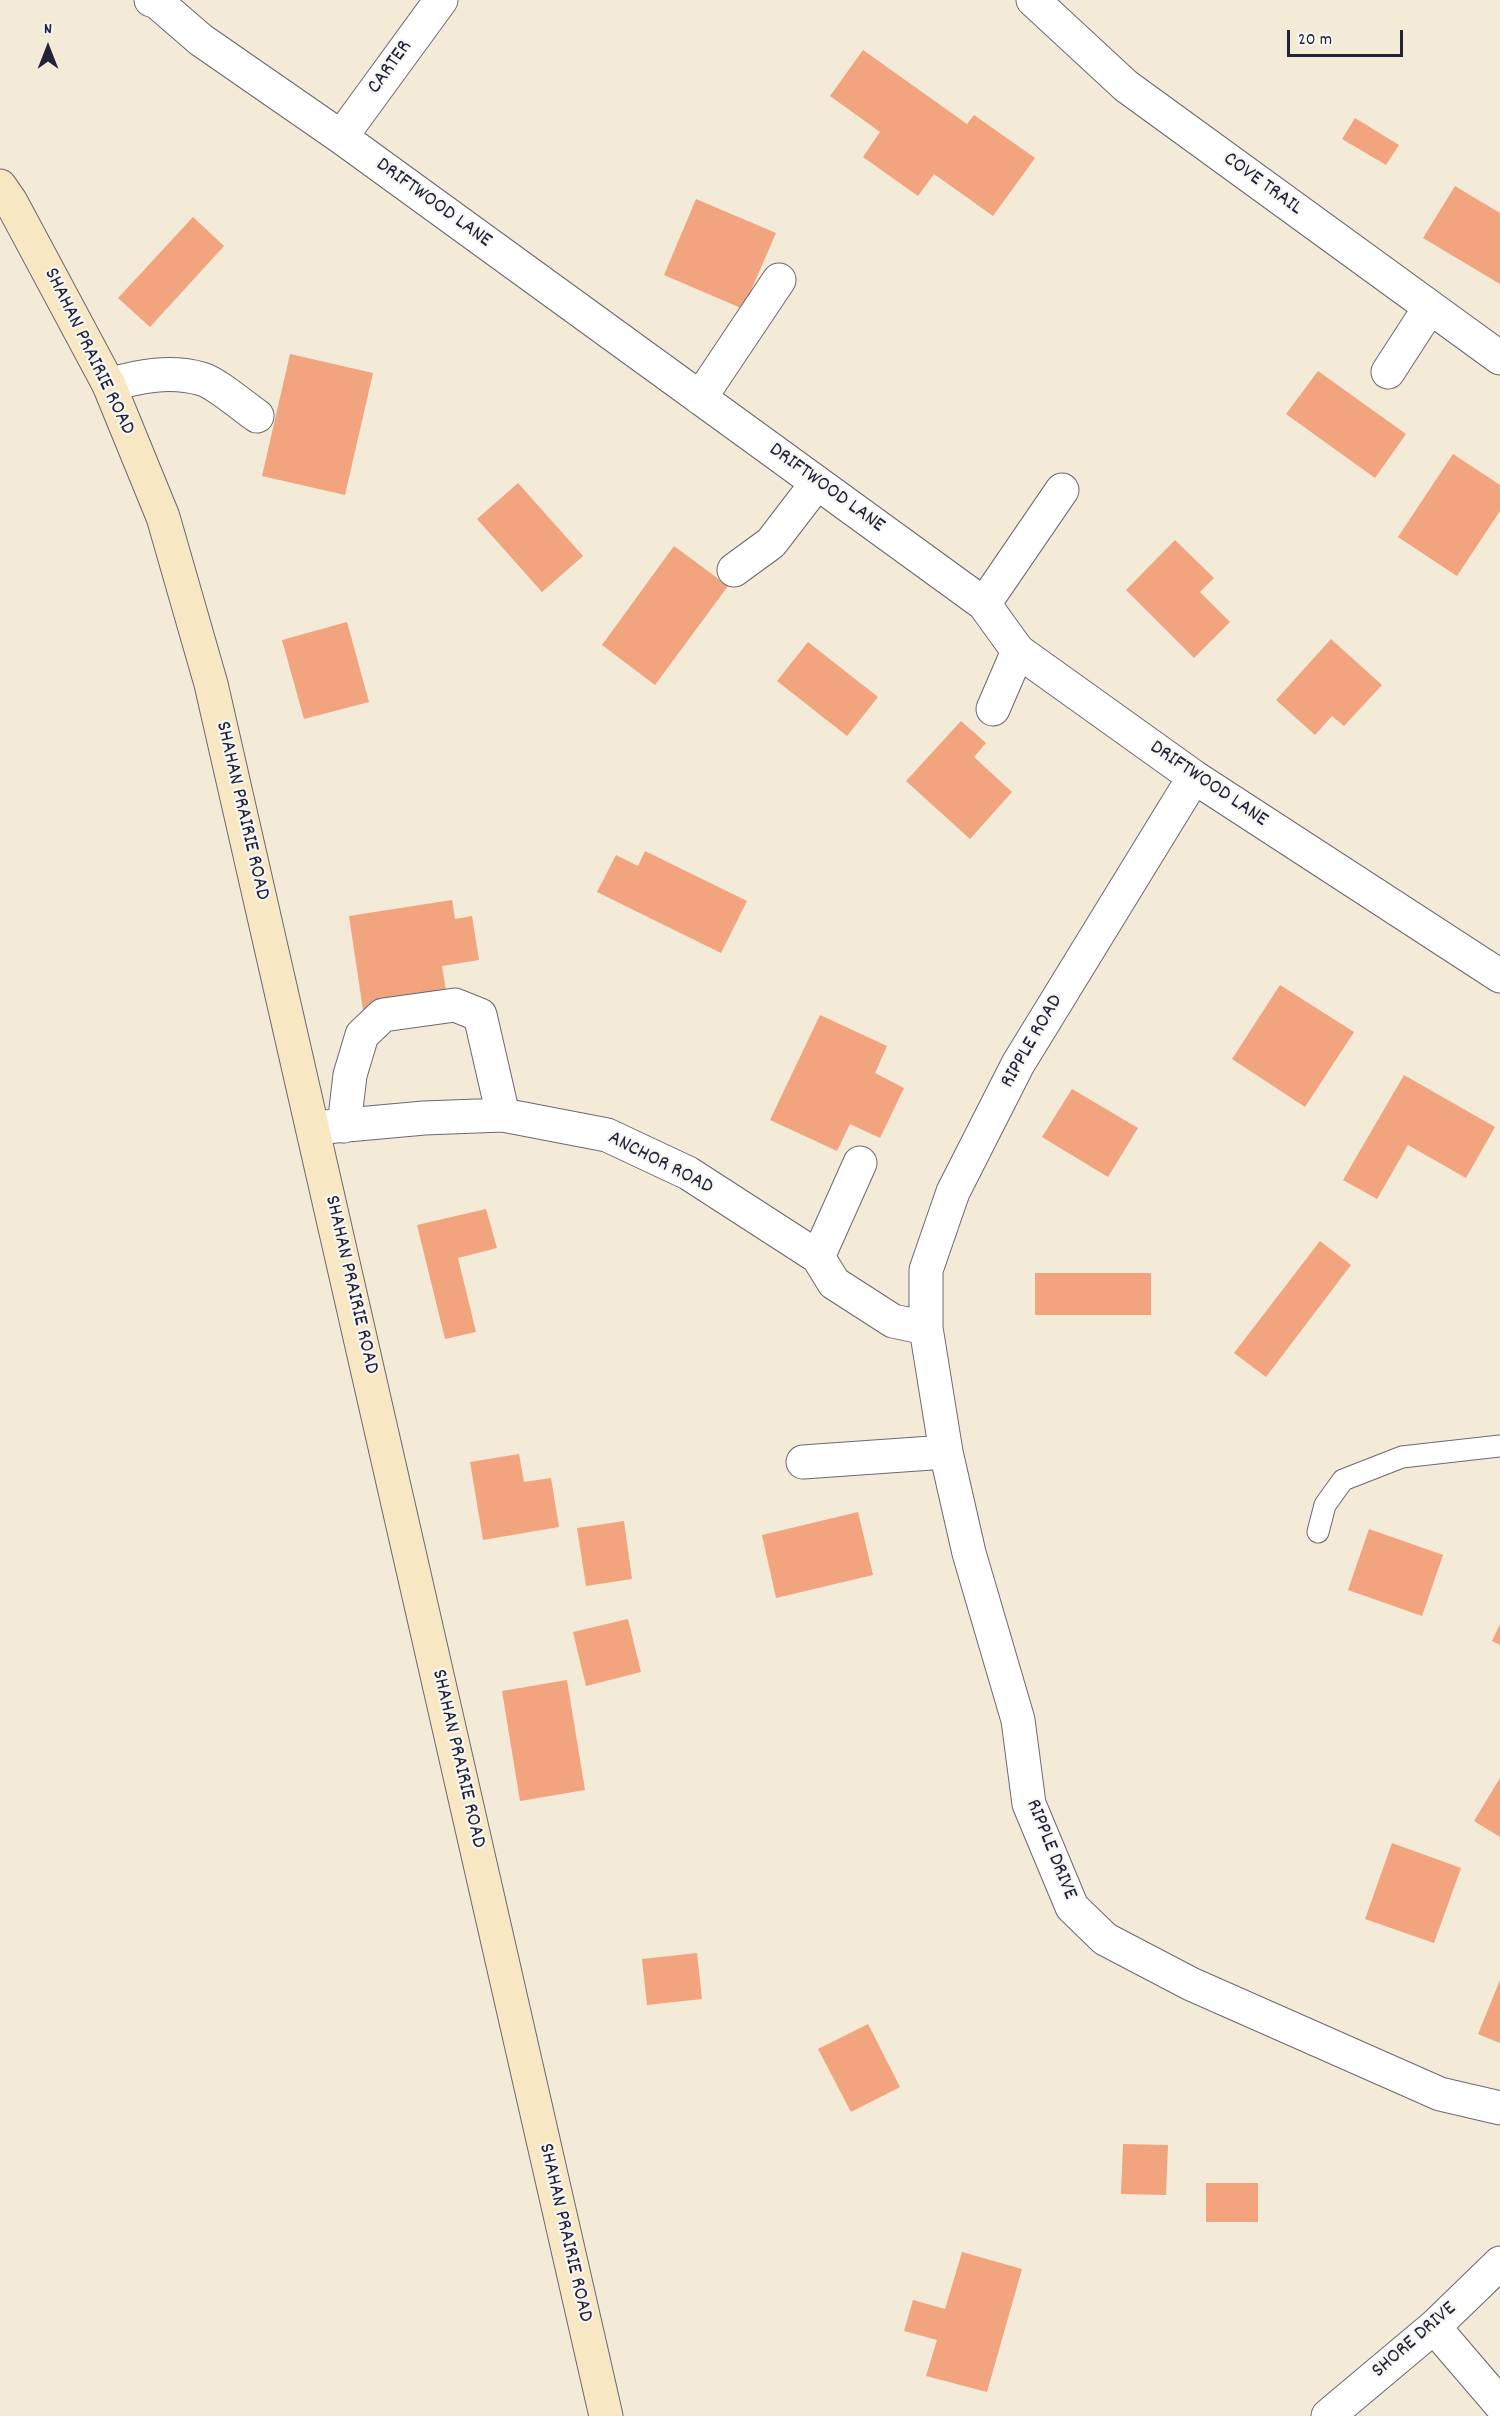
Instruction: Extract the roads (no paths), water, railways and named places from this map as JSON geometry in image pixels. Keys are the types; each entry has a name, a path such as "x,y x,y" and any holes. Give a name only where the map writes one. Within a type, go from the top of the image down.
{"street":[{"name":"DRIFTWOOD LANE","path":"150,0 157,2 201,40 341,137 984,604 1018,651 1194,777 1500,976"},
{"name":"CARTER","path":"341,137 441,0"},
{"name":"COVE TRAIL","path":"1033,0 1126,86 1500,358"},
{"name":"SHAHAN PRAIRIE ROAD","path":"0,186 11,202 109,385 163,517 211,684 329,1127 606,2416"},
{"path":"700,398 779,280"},
{"path":"1388,372 1430,308"},
{"path":"109,385 135,378 166,374 204,380 257,416"},
{"path":"734,570 771,543 817,483"},
{"path":"984,604 1062,490"},
{"path":"993,709 1018,651"},
{"name":"RIPPLE ROAD","path":"926,1328 926,1270 953,1192 1018,1064 1194,777"},
{"path":"329,1127 351,1075 362,1035 384,1015 455,1005 480,1016 503,1115"},
{"name":"ANCHOR ROAD","path":"329,1127 503,1115 606,1135 688,1173 818,1257 834,1283 893,1321 926,1328"},
{"path":"818,1257 860,1163"},
{"name":"RIPPLE DRIVE","path":"926,1328 946,1452 969,1553 1018,1720 1029,1804 1072,1907 1104,1939 1191,1984 1440,2094 1500,2108"},
{"path":"803,1462 946,1452"},
{"name":"SHORE DRIVE","path":"1328,2416 1434,2327 1500,2263"},
{"path":"1434,2327 1500,2404"}],"lane":[{"path":"1318,1532 1325,1505 1343,1480 1402,1457 1500,1446"}]}
